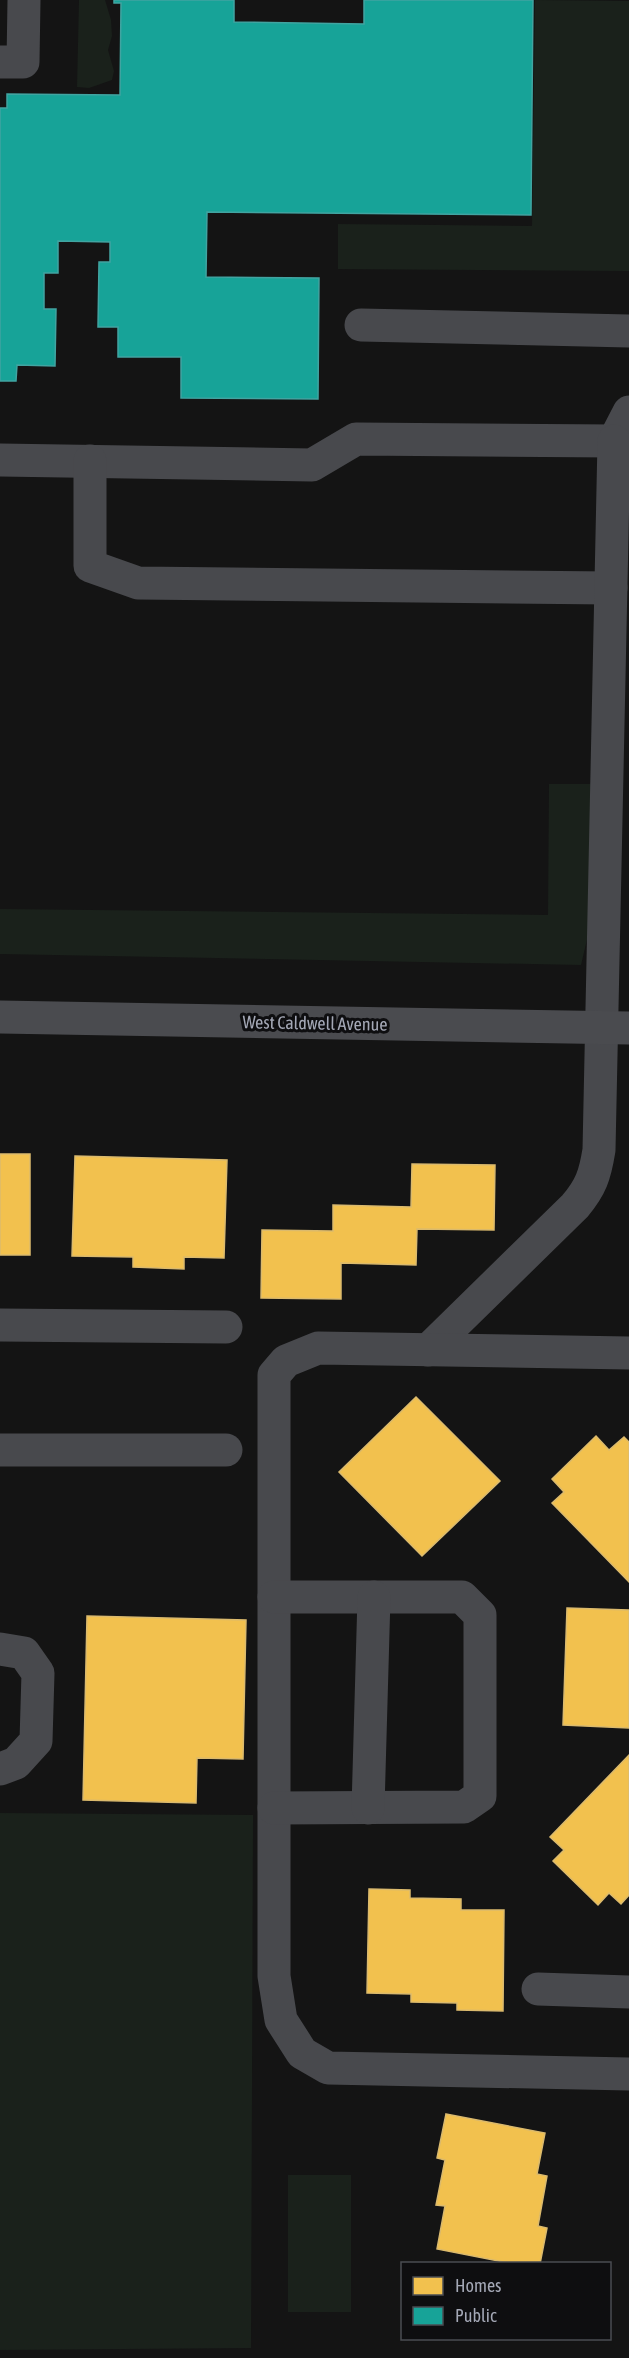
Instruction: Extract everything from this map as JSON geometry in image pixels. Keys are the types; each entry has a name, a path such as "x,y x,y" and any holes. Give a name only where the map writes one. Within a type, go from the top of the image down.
{"main road":[{"name":"West Caldwell Avenue","path":"0,1017 615,1028"}],"lane":[{"path":"0,62 23,62 24,0"},
{"path":"361,325 629,331"},
{"path":"428,1350 575,1206 589,1189 596,1170 615,1028 611,588 614,441 629,412"},
{"path":"0,460 312,465 356,439 614,441"},
{"path":"90,462 90,566 138,583 611,588"},
{"path":"0,1325 226,1327"},
{"path":"629,1353 318,1348 286,1361 274,1375 274,1976 281,2020 302,2053 328,2068 629,2074"},
{"path":"0,1450 226,1450"},
{"path":"274,1597 462,1598 480,1615 480,1797 464,1807 274,1808"},
{"path":"368,1808 374,1597"},
{"path":"0,1649 24,1653 38,1674 36,1741 16,1763 0,1768"},
{"path":"538,1989 629,1992"}],"shaded area":[{"path":"79,0 105,0 111,20 112,36 108,50 114,71 112,80 89,88 77,87"},
{"path":"535,0 629,1 629,271 338,269 338,224 532,226"},
{"path":"549,784 593,784 593,914 581,965 0,954 0,909 548,915"},
{"path":"0,1813 253,1815 251,2348 0,2350"},
{"path":"288,2175 351,2175 351,2312 288,2312"}],"building: Homes":[{"path":"0,1154 30,1154 30,1255 0,1255"},
{"path":"75,1156 227,1160 224,1258 184,1257 184,1269 133,1267 133,1257 72,1256"},
{"path":"412,1164 495,1165 494,1230 417,1229 416,1265 341,1263 341,1299 261,1298 262,1230 333,1231 333,1205 411,1207"},
{"path":"416,1397 500,1481 422,1556 339,1472"},
{"path":"596,1436 609,1450 624,1437 629,1442 629,1582 552,1503 564,1492 552,1479"},
{"path":"567,1608 629,1610 629,1728 563,1725"},
{"path":"87,1616 246,1620 243,1759 197,1758 196,1803 83,1800"},
{"path":"629,1755 629,1895 621,1904 609,1893 598,1905 553,1861 564,1850 550,1837"},
{"path":"369,1889 410,1890 410,1898 461,1899 461,1910 504,1910 503,2011 457,2010 457,2003 411,2002 411,1994 367,1993"},
{"path":"446,2114 545,2133 537,2174 547,2176 538,2226 547,2228 540,2262 504,2262 437,2249 445,2206 436,2205 445,2160 437,2158"}],"building: Public":[{"path":"114,0 234,0 234,22 364,24 364,0 533,0 531,215 207,212 206,277 319,278 318,399 181,398 181,357 118,357 118,327 98,327 99,262 110,262 110,242 58,241 58,273 44,273 44,309 56,309 55,366 17,365 16,381 0,381 0,108 7,108 7,94 120,95 121,3 114,3"}]}
